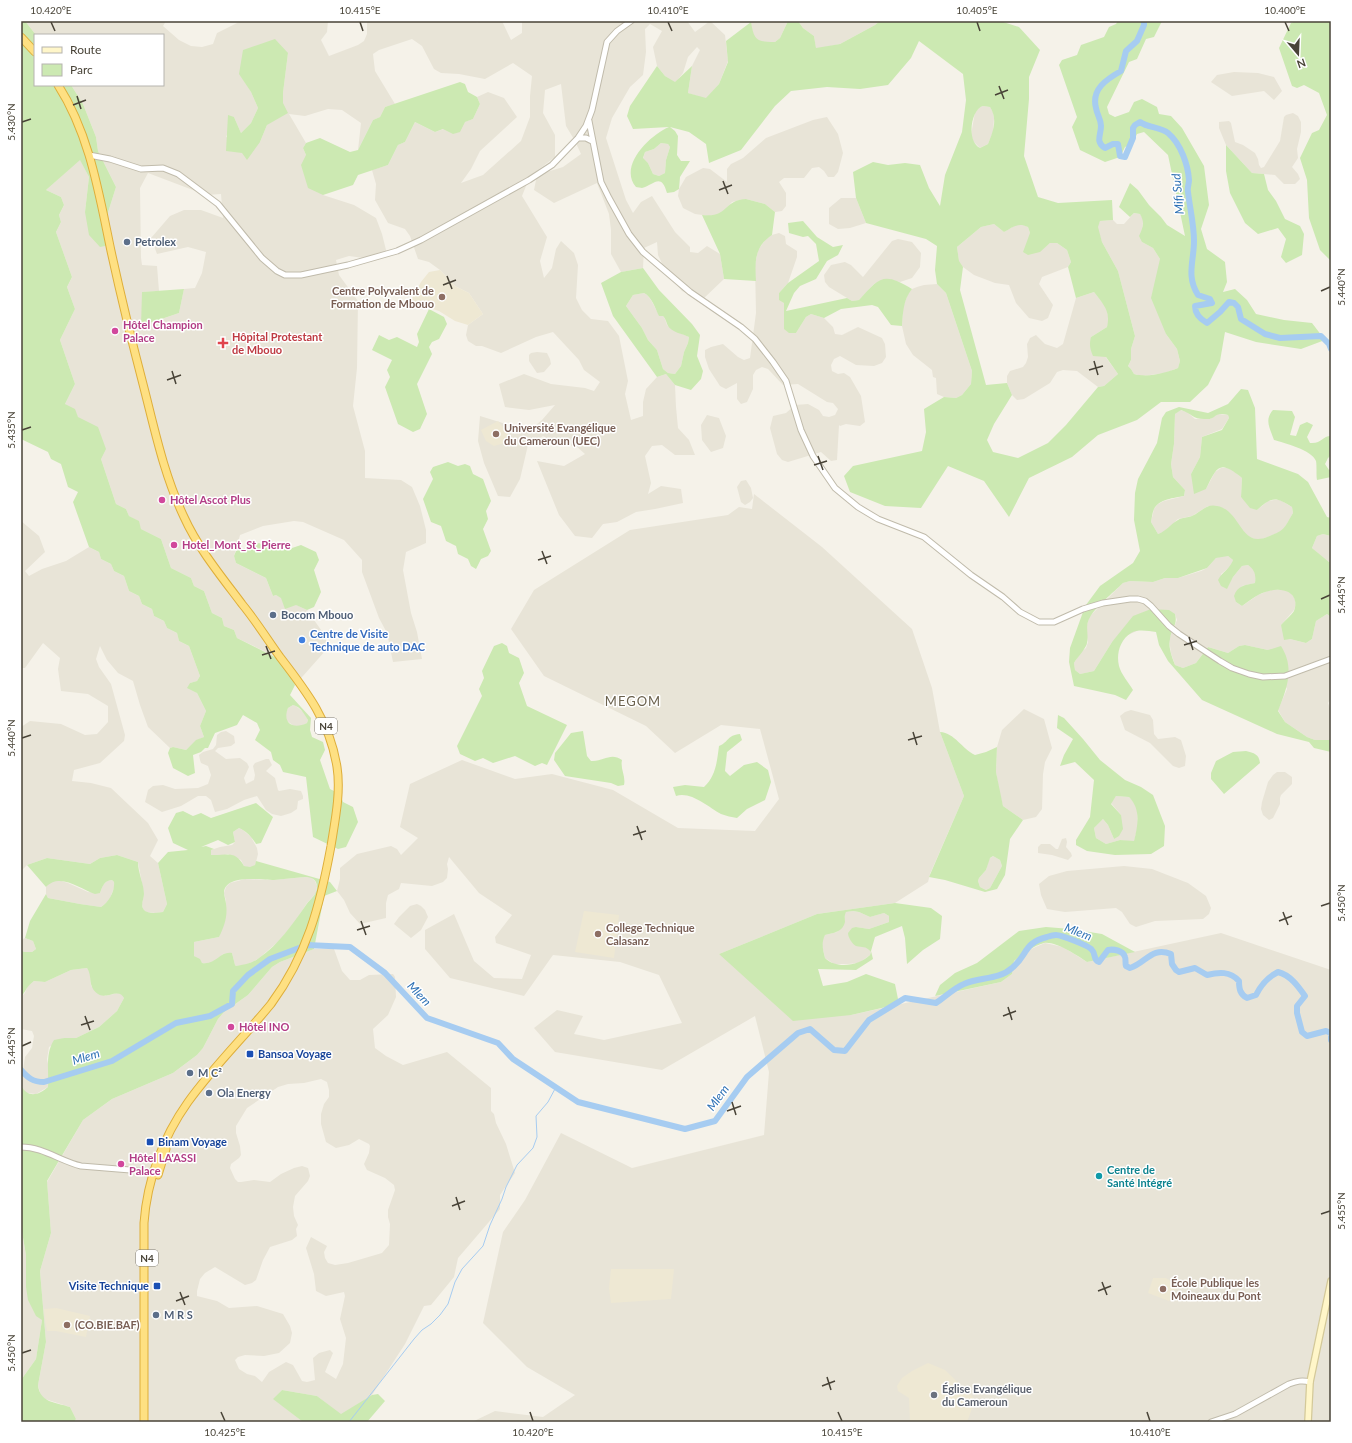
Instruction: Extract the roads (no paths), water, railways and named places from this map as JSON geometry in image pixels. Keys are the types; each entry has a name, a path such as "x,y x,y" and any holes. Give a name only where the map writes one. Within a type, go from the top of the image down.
{"highway":[{"path":"21,37 34,51"},
{"path":"59,86 72,109 89,155"},
{"name":"N4","path":"89,155 95,175 125,314 157,442 178,503 187,524 211,562 304,688 318,712 328,732 334,752 338,782 334,827 321,892 307,940 294,968 274,1006 239,1044 190,1102 172,1135 156,1172 148,1223 144,1422"},
{"name":"N4","path":"146,1373 148,1422"}],"main road":[{"path":"1308,1422 1310,1382 1331,1281"}],"street":[{"path":"89,155 110,159 141,169 163,168 178,174 218,204 257,253 268,264 281,273 294,276 333,269 397,251 420,240 552,165 578,138 589,121 596,96 607,42 617,31 631,21"},
{"path":"589,121 592,141 604,188 629,234 643,252 666,272 690,292 741,327 755,339 783,375 803,436 820,467 835,488 862,510 885,522 924,537 1020,612 1039,622 1054,622 1083,609 1103,603 1138,599 1145,601 1151,606 1169,626 1179,634 1220,661 1244,673 1263,677 1285,676 1331,659"},
{"path":"578,138 586,138 592,141"},
{"path":"21,1147 41,1150 71,1164 81,1166 156,1172"},
{"path":"1210,1422 1236,1414 1289,1384 1297,1381 1310,1382"}],"waterway":[{"name":"Mifi Sud","path":"1144,21 1144,25 1137,41 1126,51 1121,71 1110,77 1101,85 1096,95 1096,108 1101,124 1099,141 1105,148 1113,144 1118,144 1120,156 1125,157 1133,138 1133,128 1140,122 1165,131 1177,143 1185,161 1189,180 1188,190 1194,235 1191,275 1192,281 1198,295 1210,299 1212,303 1195,306 1197,314 1207,323 1229,302 1234,303 1238,307 1241,319 1265,334 1280,338 1321,336 1329,344 1331,349"},
{"name":"Mlem","path":"21,1070 31,1079 44,1082 112,1061 176,1023 210,1016 232,1004 233,991 248,975 270,959 307,945 350,947 385,973 427,1018 498,1043 513,1059 578,1102 685,1129 715,1121 747,1077 798,1033 810,1029 834,1050 845,1051 869,1020 905,998 936,1003 953,990 964,984 1001,975 1007,972 1021,959 1030,946 1039,940 1054,935 1059,935 1090,948 1096,960 1099,962 1108,950 1120,951 1125,957 1126,966 1130,968 1136,966 1149,956 1159,952 1171,954 1172,964 1179,972 1195,968 1207,975 1216,973 1232,975 1239,981 1240,991 1247,998 1256,995 1271,976 1278,972 1282,973 1293,981 1305,996 1297,1006 1297,1013 1302,1032 1307,1036 1326,1031 1331,1033"},
{"path":"349,1422 414,1339 440,1315 448,1304 455,1282 462,1269 483,1246 490,1225 517,1165 533,1148 537,1137 536,1116 548,1102 556,1087"}],"place":[{"name":"Petrolex","path":"127,242"},
{"name":"Centre Polyvalent de Formation de Mbouo","path":"442,297"},
{"name":"Hôtel Champion Palace","path":"115,331"},
{"name":"Hôpital Protestant de Mbouo","path":"223,343"},
{"name":"Université Evangélique du Cameroun (UEC)","path":"496,434"},
{"name":"Hôtel Ascot Plus","path":"162,500"},
{"name":"Hotel_Mont_St_Pierre","path":"174,545"},
{"name":"Bocom Mbouo","path":"273,615"},
{"name":"Centre de Visite Technique de auto DAC","path":"302,640"},
{"name":"College Technique Calasanz","path":"598,934"},
{"name":"Hôtel INO","path":"231,1027"},
{"name":"Bansoa Voyage","path":"250,1054"},
{"name":"M C²","path":"190,1073"},
{"name":"Ola Energy","path":"209,1093"},
{"name":"Binam Voyage","path":"150,1142"},
{"name":"Hôtel LA'ASSI Palace","path":"121,1164"},
{"name":"Centre de Santé Intégré","path":"1099,1176"},
{"name":"Visite Technique","path":"157,1286"},
{"name":"École Publique les Moineaux du Pont","path":"1163,1289"},
{"name":"M R S","path":"156,1315"},
{"name":"(CO.BIE.BAF)","path":"67,1325"},
{"name":"Église Evangélique du Cameroun","path":"934,1395"}],"district":[{"name":"MEGOM","path":"633,701"}]}
